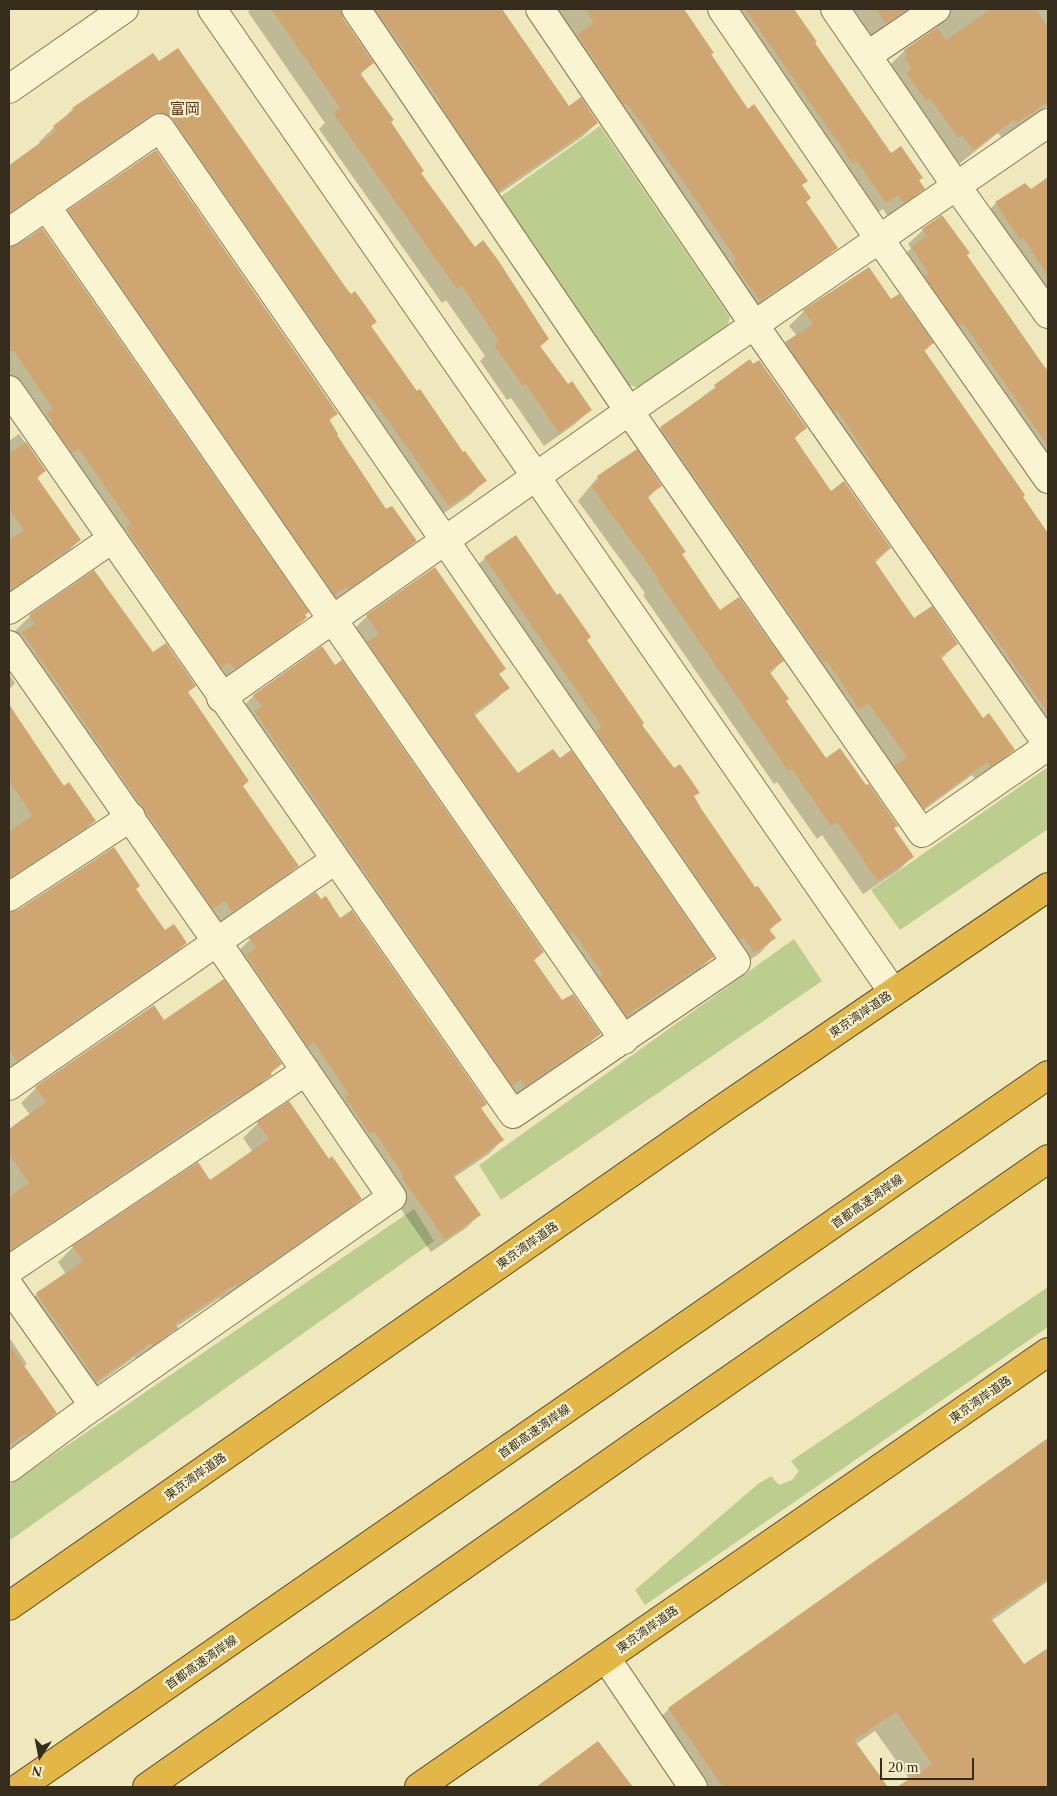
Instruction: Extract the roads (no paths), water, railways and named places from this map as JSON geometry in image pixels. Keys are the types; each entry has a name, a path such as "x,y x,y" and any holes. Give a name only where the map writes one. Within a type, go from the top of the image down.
{"highway":[{"name":"東京湾岸道路","path":"9,1606 893,992 1048,887"},
{"name":"首都高速湾岸線","path":"20,1787 1048,1075"},
{"path":"147,1787 641,1440 1048,1159"},
{"name":"東京湾岸道路","path":"419,1787 1048,1352"}],"street":[{"path":"9,89 124,9"},
{"path":"212,9 893,992"},
{"path":"356,9 629,411 922,833 1048,745 756,326 540,9"},
{"path":"722,9 880,240 1048,479"},
{"path":"835,9 957,186 1048,312"},
{"path":"868,55 936,9"},
{"path":"221,698 537,478 629,411 756,326 1048,122"},
{"path":"9,232 160,128 736,962 513,1114 221,698 9,390"},
{"path":"46,206 624,1040"},
{"path":"9,610 112,539"},
{"path":"9,645 131,817 392,1198 94,1406 9,1468"},
{"path":"9,897 131,817"},
{"path":"9,1086 335,860"},
{"path":"9,1270 306,1071"},
{"path":"9,1286 94,1406"},
{"path":"606,1658 693,1787"}],"district":[{"name":"富岡","path":"185,108"}]}
